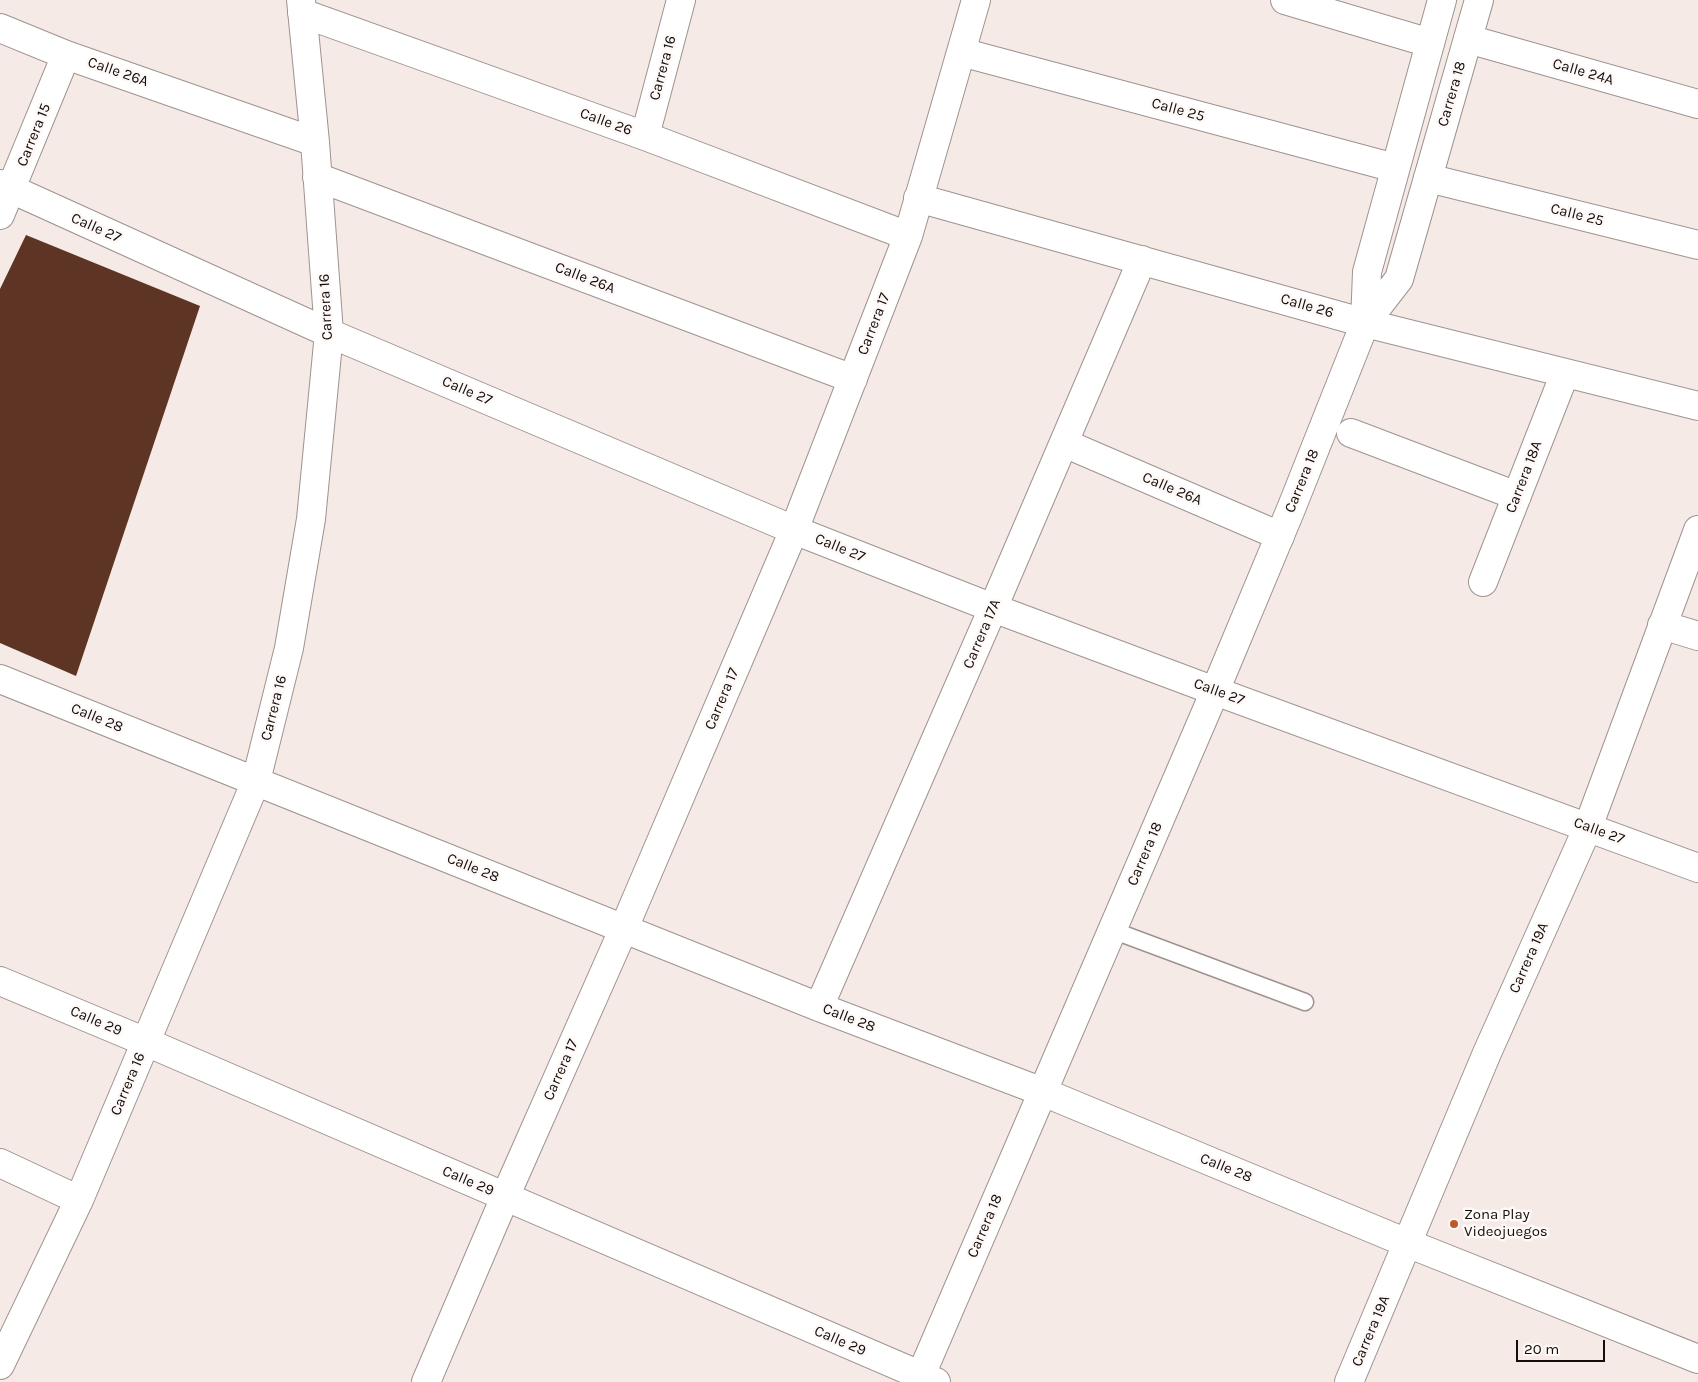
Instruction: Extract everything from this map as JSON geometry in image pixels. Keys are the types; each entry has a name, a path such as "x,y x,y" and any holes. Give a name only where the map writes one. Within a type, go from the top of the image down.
{"street":[{"name":"Carrera 16","path":"645,136 681,0"},
{"name":"Carrera 17","path":"426,1382 624,928 794,530 908,236 976,0"},
{"path":"1285,0 1430,43"},
{"name":"Carrera 18","path":"1365,322 1367,272 1442,0"},
{"name":"Carrera 18","path":"925,1380 1043,1092 1280,536 1365,322 1399,279 1479,0"},
{"name":"Carrera 16","path":"0,1365 80,1200 256,781 289,648 311,519 329,334 315,142 302,7"},
{"name":"Calle 26","path":"302,7 908,236"},
{"name":"Calle 26A","path":"0,28 66,54 315,142"},
{"name":"Calle 24A","path":"1468,39 1698,104"},
{"name":"Calle 25","path":"961,52 1395,168"},
{"name":"Carrera 15","path":"0,215 6,187 66,54"},
{"name":"Calle 26A","path":"317,177 853,379"},
{"name":"Calle 25","path":"1428,178 1698,245"},
{"name":"Calle 27","path":"6,187 329,334 794,530 1215,691 1698,868"},
{"name":"Calle 26","path":"918,198 1365,322 1698,406"},
{"name":"Carrera 17A","path":"819,1006 994,608 1142,260"},
{"name":"Carrera 18A","path":"1483,582 1565,373"},
{"path":"1351,433 1517,496"},
{"name":"Calle 26A","path":"1064,443 1280,536"},
{"name":"Carrera 19A","path":"1349,1382 1487,1053 1588,827 1698,530"},
{"path":"1662,625 1698,636"},
{"name":"Calle 28","path":"0,679 819,1006 1043,1092 1408,1243 1698,1359"},
{"name":"Calle 29","path":"0,981 146,1042 925,1380"},
{"path":"0,1163 80,1200"}],"lane":[{"path":"1112,930 1305,1002"}],"building":[{"path":"26,235 200,306 76,676 0,643 0,289"}],"place":[{"name":"Zona Play Videojuegos","path":"1454,1224"}]}
